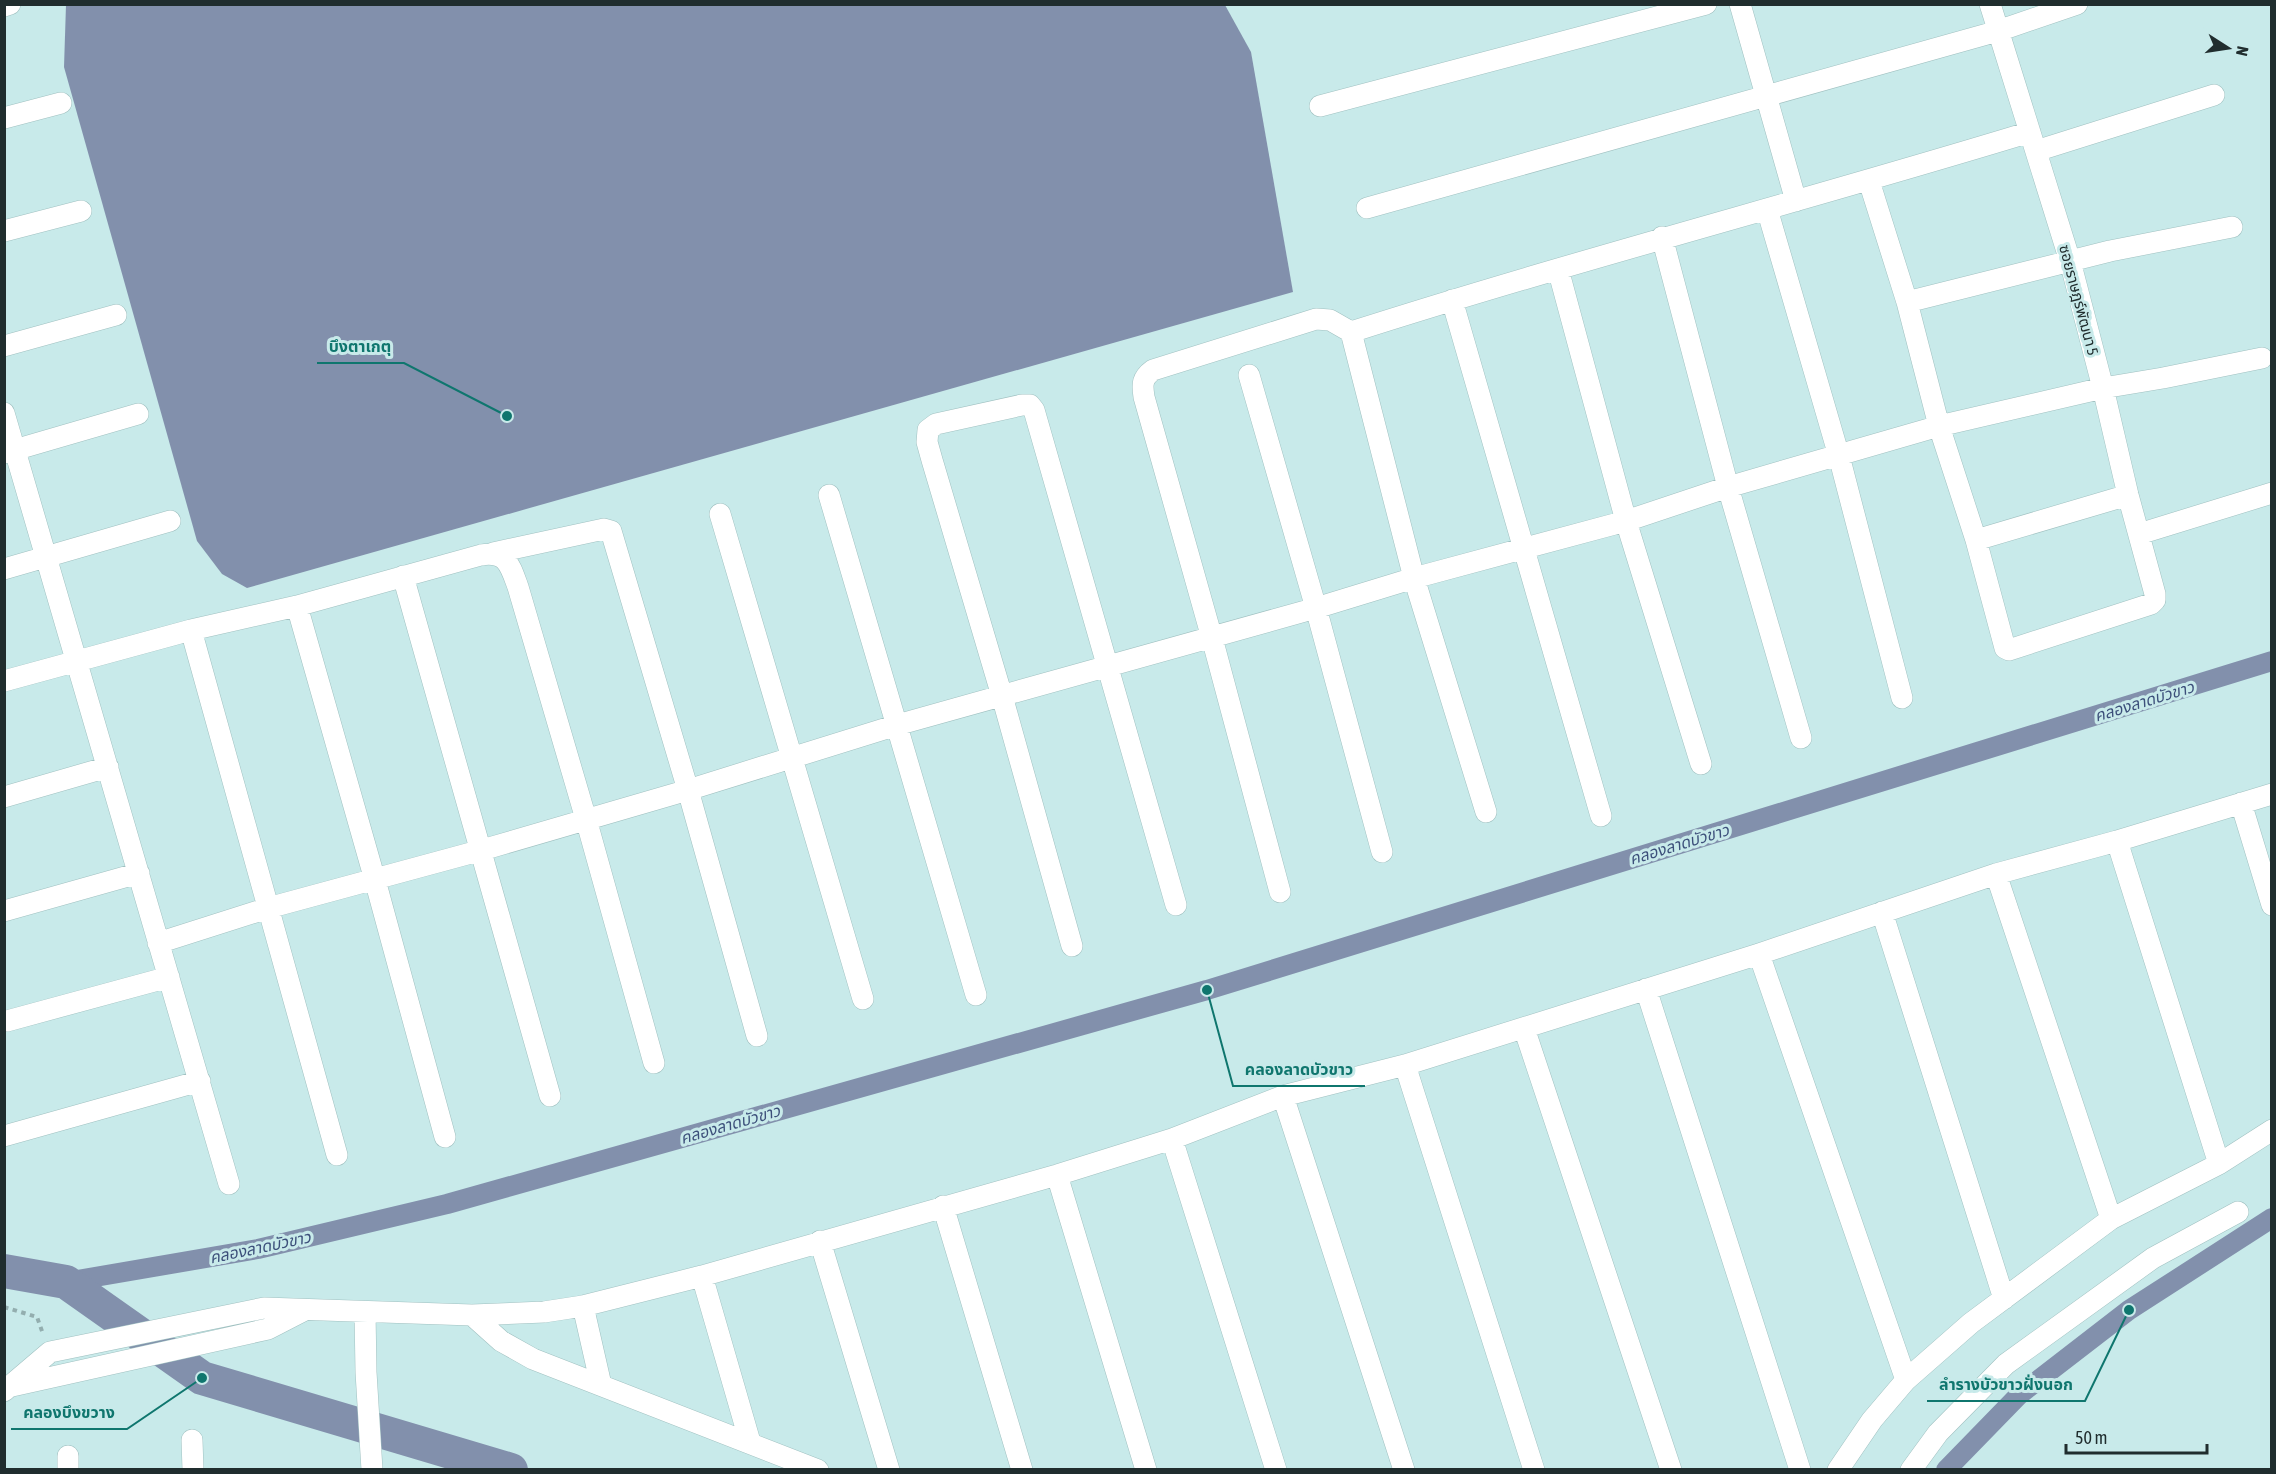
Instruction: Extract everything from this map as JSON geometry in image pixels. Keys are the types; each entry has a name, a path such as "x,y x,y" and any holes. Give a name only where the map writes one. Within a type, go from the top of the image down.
{"street":[{"path":"4,6 9,4"},
{"path":"1320,106 1706,4"},
{"path":"1740,4 1796,201"},
{"name":"ซอยราษฎร์พัฒนา 5","path":"1976,540 2007,650 2151,604 2155,600 2070,261 1990,4"},
{"path":"1367,208 1998,31 2077,4"},
{"path":"1351,332 1662,237 1869,181 2033,142 2214,95"},
{"path":"4,118 62,103"},
{"path":"1869,181 1907,302 1939,426 1976,540 2128,495"},
{"path":"1767,209 1839,456 1902,698"},
{"path":"4,231 81,211"},
{"path":"1907,302 2110,251 2232,227"},
{"path":"1662,237 1728,487 1801,738"},
{"path":"1558,269 1626,521 1701,764"},
{"path":"1452,300 1601,816"},
{"path":"4,345 116,315"},
{"path":"1280,892 1144,397 1142,383 1145,376 1153,370 1317,319 1330,320 1351,332 1414,578 1486,812"},
{"path":"158,943 268,908 482,850 688,790 897,725 1212,638 1414,578 1626,521 1728,487 1939,426 2103,388 2262,358"},
{"path":"1249,375 1316,608 1382,852"},
{"path":"1072,946 930,451 928,430 936,424 1022,405 1030,405 1034,410 1176,905"},
{"path":"4,413 9,452 47,557 229,1184"},
{"path":"9,452 138,414"},
{"path":"2139,534 2271,493"},
{"path":"829,495 976,994"},
{"path":"720,514 862,999"},
{"path":"4,569 170,521"},
{"path":"4,681 191,630 297,606 493,553 604,529 611,531 688,790 757,1036"},
{"path":"493,553 504,558 510,565 586,819 654,1063"},
{"path":"403,576 550,1096"},
{"path":"297,606 445,1137"},
{"path":"191,630 338,1155"},
{"path":"4,797 108,767"},
{"path":"8,1388 50,1352 264,1308 472,1316 544,1312 583,1306 702,1276 943,1206 1058,1176 1172,1139 1283,1096 1404,1065 1760,954 1996,874 2117,842 2271,794"},
{"path":"2241,803 2271,905"},
{"path":"2117,842 2219,1164"},
{"path":"4,910 139,873"},
{"path":"1996,874 2111,1219"},
{"path":"1882,912 2004,1299"},
{"path":"1760,954 1906,1380"},
{"path":"7,1022 169,977"},
{"path":"1646,989 1800,1470"},
{"path":"1524,1028 1671,1470"},
{"path":"1404,1065 1534,1470"},
{"path":"4,1136 200,1081"},
{"path":"1283,1096 1404,1470"},
{"path":"1838,1470 1872,1420 1906,1380 1971,1323 2111,1219 2219,1164 2271,1130"},
{"path":"1172,1139 1276,1470"},
{"path":"1058,1176 1146,1470"},
{"path":"943,1206 1022,1470"},
{"path":"1911,1470 1938,1433 2006,1364 2153,1258 2238,1212"},
{"path":"820,1241 889,1470"},
{"path":"702,1276 750,1442"},
{"path":"583,1306 601,1385"},
{"path":"8,1388 54,1375 268,1329 303,1311"},
{"path":"364,1312 372,1470"},
{"path":"472,1316 501,1341 533,1359 818,1470"},
{"path":"192,1440 193,1470"}],"path":[{"path":"4,1307 37,1317"}],"water":[{"path":"66,5 1225,5 1251,52 1293,292 247,588 222,574 197,541 64,67"}],"waterway":[{"name":"คลองลาดบัวขาว","path":"66,1282 258,1249 447,1204 1207,990 2272,661"},
{"path":"1946,1470 2019,1395 2129,1310 2272,1218"},
{"path":"4,1271 66,1282 202,1378 511,1470"}],"place":[{"name":"บึงตาเกตุ","path":"507,416"},
{"name":"คลองลาดบัวขาว","path":"1207,990"},
{"name":"ลำรางบัวขาวฝั่งนอก","path":"2129,1310"},
{"name":"คลองบึงขวาง","path":"202,1378"}]}
